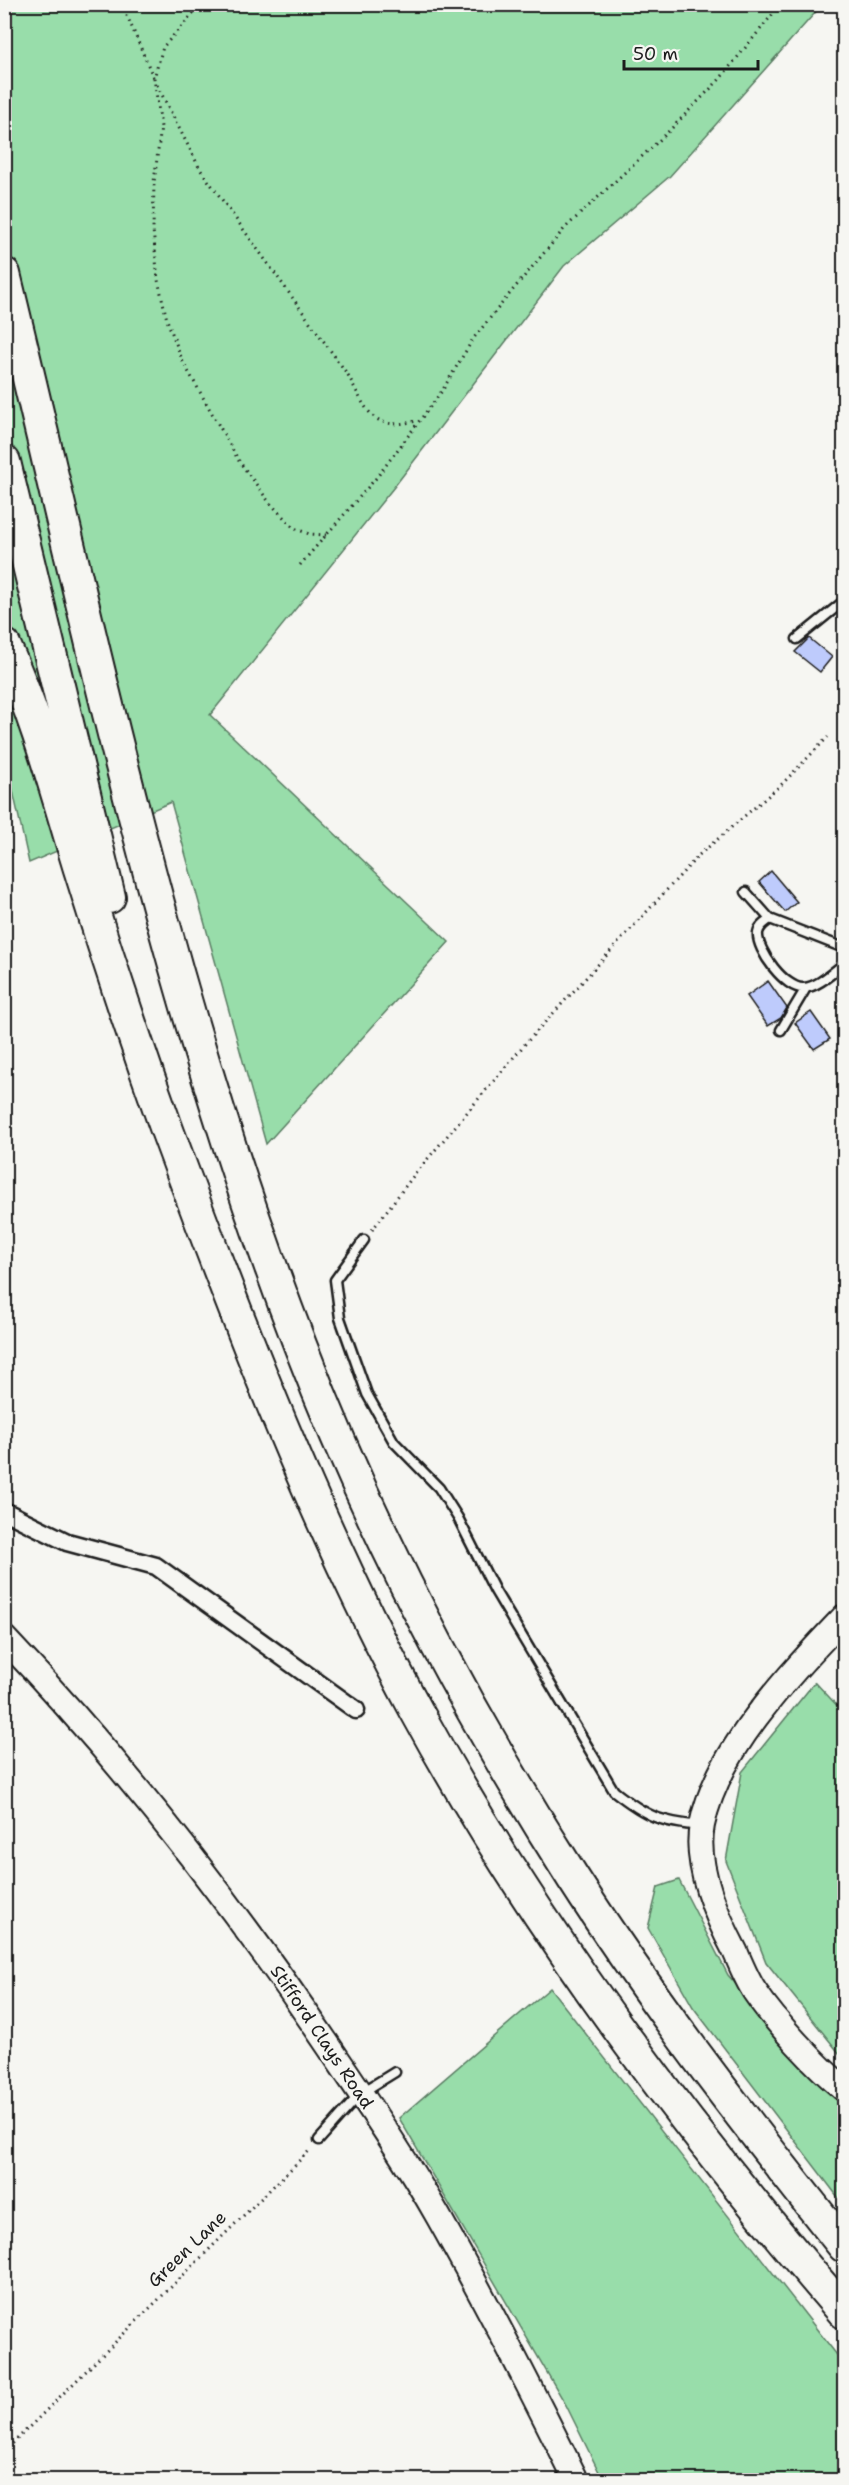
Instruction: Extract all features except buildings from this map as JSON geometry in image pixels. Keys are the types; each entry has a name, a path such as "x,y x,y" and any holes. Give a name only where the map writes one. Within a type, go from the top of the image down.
{"highway":[{"path":"4,274 108,703 191,1023 268,1257 301,1347 338,1435 418,1606 517,1787 569,1872 702,2064 844,2246"},
{"path":"4,462 110,900 209,1240"},
{"path":"4,645 38,733 135,1042 257,1365 333,1540 407,1692 466,1797 517,1880 667,2095 844,2312"}],"street":[{"path":"4,1511 67,1542 156,1566 356,1710"},
{"path":"844,1617 756,1718 729,1757 702,1826 706,1882 720,1923 755,1992 823,2072 844,2089"},
{"name":"Stifford Clays Road","path":"4,1638 148,1800 210,1878 281,1975 361,2093 442,2223 502,2332 576,2481"}],"lane":[{"path":"797,639 844,601"},
{"path":"746,892 770,919 844,948"},
{"path":"770,919 761,926 758,935 761,946 787,983 806,988"},
{"path":"781,1030 806,988 844,964"},
{"path":"364,1240 335,1280 340,1318 367,1394 394,1442 439,1488 458,1518 495,1592 614,1791 643,1814 672,1823 702,1826"},
{"path":"319,2140 361,2093 394,2072"}],"path":[{"path":"122,4 154,78 200,169 348,375 366,408 384,424 396,426 418,421"},
{"path":"202,4 162,47 154,78 161,127 154,182 153,230 157,270 167,320 183,362 239,461 269,502 294,528 309,534 326,535"},
{"path":"300,565 376,477 442,391 480,331 566,228 665,135 719,80 781,4"},
{"path":"364,1240 414,1175 517,1053 699,855 782,784 828,737"},
{"name":"Green Lane","path":"4,2452 319,2140"}],"green space":[{"path":"4,5 822,5 670,176 564,266 394,487 210,715 449,942 266,1144 171,802 29,863 5,755"},
{"path":"815,1682 844,1713 844,2059 766,1962 726,1861 742,1772"},
{"path":"679,1880 728,1975 822,2083 844,2101 844,2205 693,2007 648,1928 658,1887"},
{"path":"550,1988 844,2364 844,2480 603,2480 566,2405 399,2118"}]}
